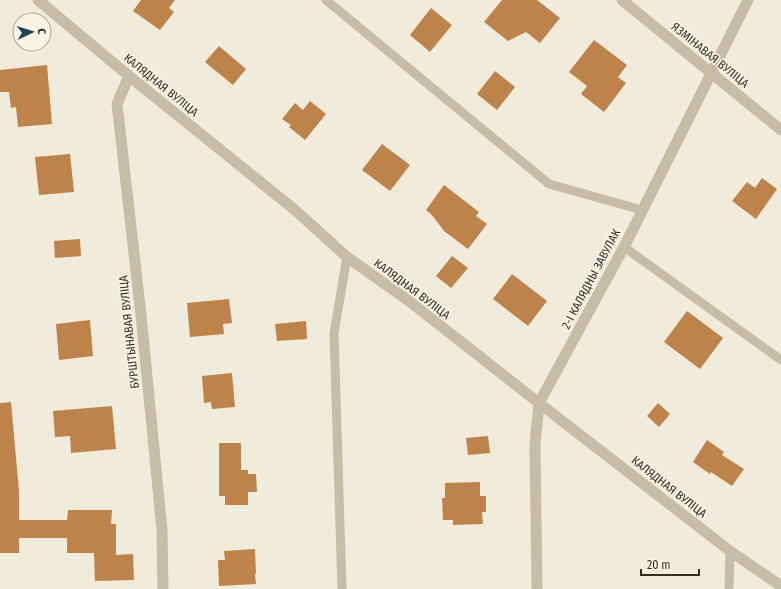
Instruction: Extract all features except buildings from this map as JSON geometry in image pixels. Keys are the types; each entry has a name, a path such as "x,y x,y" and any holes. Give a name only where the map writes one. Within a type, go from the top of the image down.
{"street":[{"name":"КАЛЯДНАЯ ВУЛІЦА","path":"38,0 129,76 295,210 347,257 409,301 730,550 781,586"},
{"name":"ЯЗМІНАВАЯ ВУЛІЦА","path":"622,0 781,130"},
{"name":"2-І КАЛЯДНЫ ЗАВУЛАК","path":"537,589 535,445 539,403 624,247 748,0"},
{"name":"БУРШТЫНАВАЯ ВУЛІЦА","path":"129,76 117,104 143,330 162,530 163,589"}],"lane":[{"path":"326,0 549,184 642,210"},
{"path":"624,247 781,360"},
{"path":"342,589 334,333 347,257"},
{"path":"729,589 730,550"}]}
